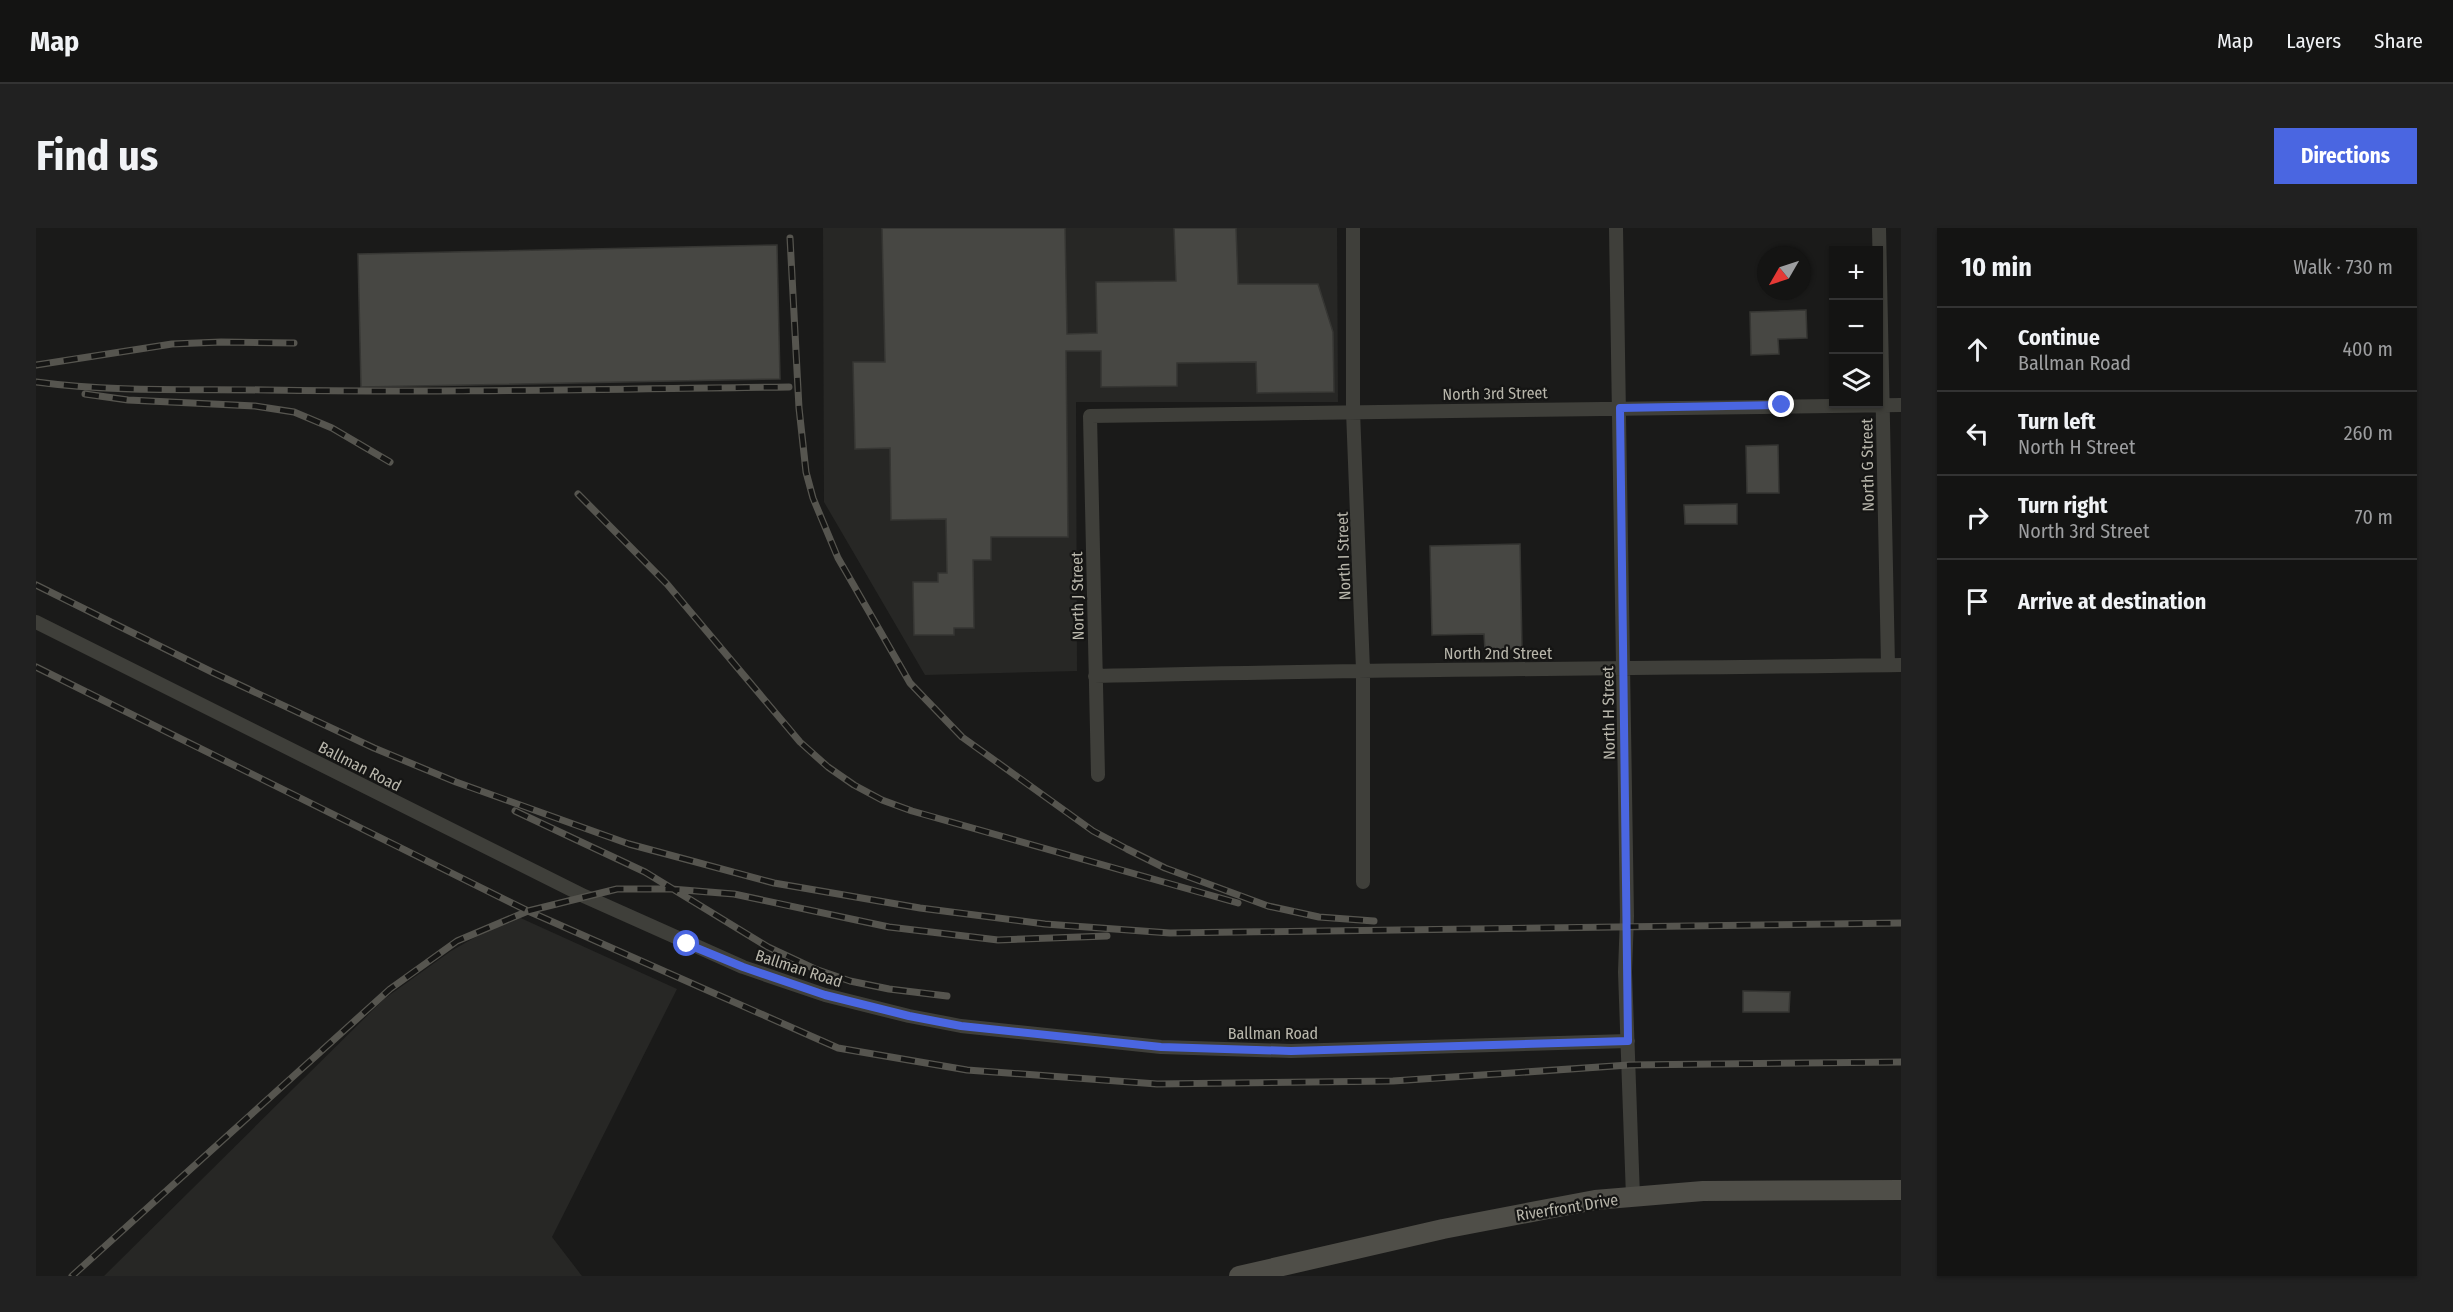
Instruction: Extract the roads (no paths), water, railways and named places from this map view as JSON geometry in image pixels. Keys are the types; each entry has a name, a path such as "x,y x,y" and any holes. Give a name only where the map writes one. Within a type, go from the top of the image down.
{"street":[{"name":"North I Street","path":"1353,228 1353,411 1363,670 1364,882"},
{"name":"North H Street","path":"1616,228 1628,1041 1633,1197"},
{"name":"North G Street","path":"1879,228 1881,354"},
{"name":"North 3rd Street","path":"1883,405 1901,405"},
{"name":"North 3rd Street","path":"1090,416 1829,406"},
{"name":"North G Street","path":"1882,408 1894,665"},
{"name":"North J Street","path":"1090,416 1098,775"},
{"name":"Ballman Road","path":"36,622 584,896 743,967 825,995 909,1016 961,1026 1161,1047 1291,1051 1628,1041"},
{"name":"North 2nd Street","path":"1095,676 1363,670 1894,665"},
{"name":"Riverfront Drive","path":"1239,1276 1443,1229 1595,1200 1703,1191 1901,1190"}],"railway":[{"path":"790,238 799,408 806,472 813,498 838,558 910,683 962,737 1093,831 1127,849 1165,868 1268,906 1319,917 1374,921"},
{"path":"36,365 172,344 294,343"},
{"path":"36,382 122,389 332,391 789,387"},
{"path":"85,394 128,400 255,406 294,412 332,428 390,462"},
{"path":"578,494 667,584 800,742 828,767 854,785 882,800 912,811 1238,903"},
{"path":"36,585 214,673 374,748 456,782 629,844 774,883 920,908 1045,924 1170,933 1901,923"},
{"path":"36,667 528,911 838,1048 967,1070 1157,1084 1393,1081 1629,1065 1901,1062"},
{"path":"515,811 645,872 768,947 815,969 850,981 889,989 947,996"},
{"path":"72,1276 390,989 457,941 528,911 617,889 671,889 734,894 889,927 998,940 1107,936"}]}
